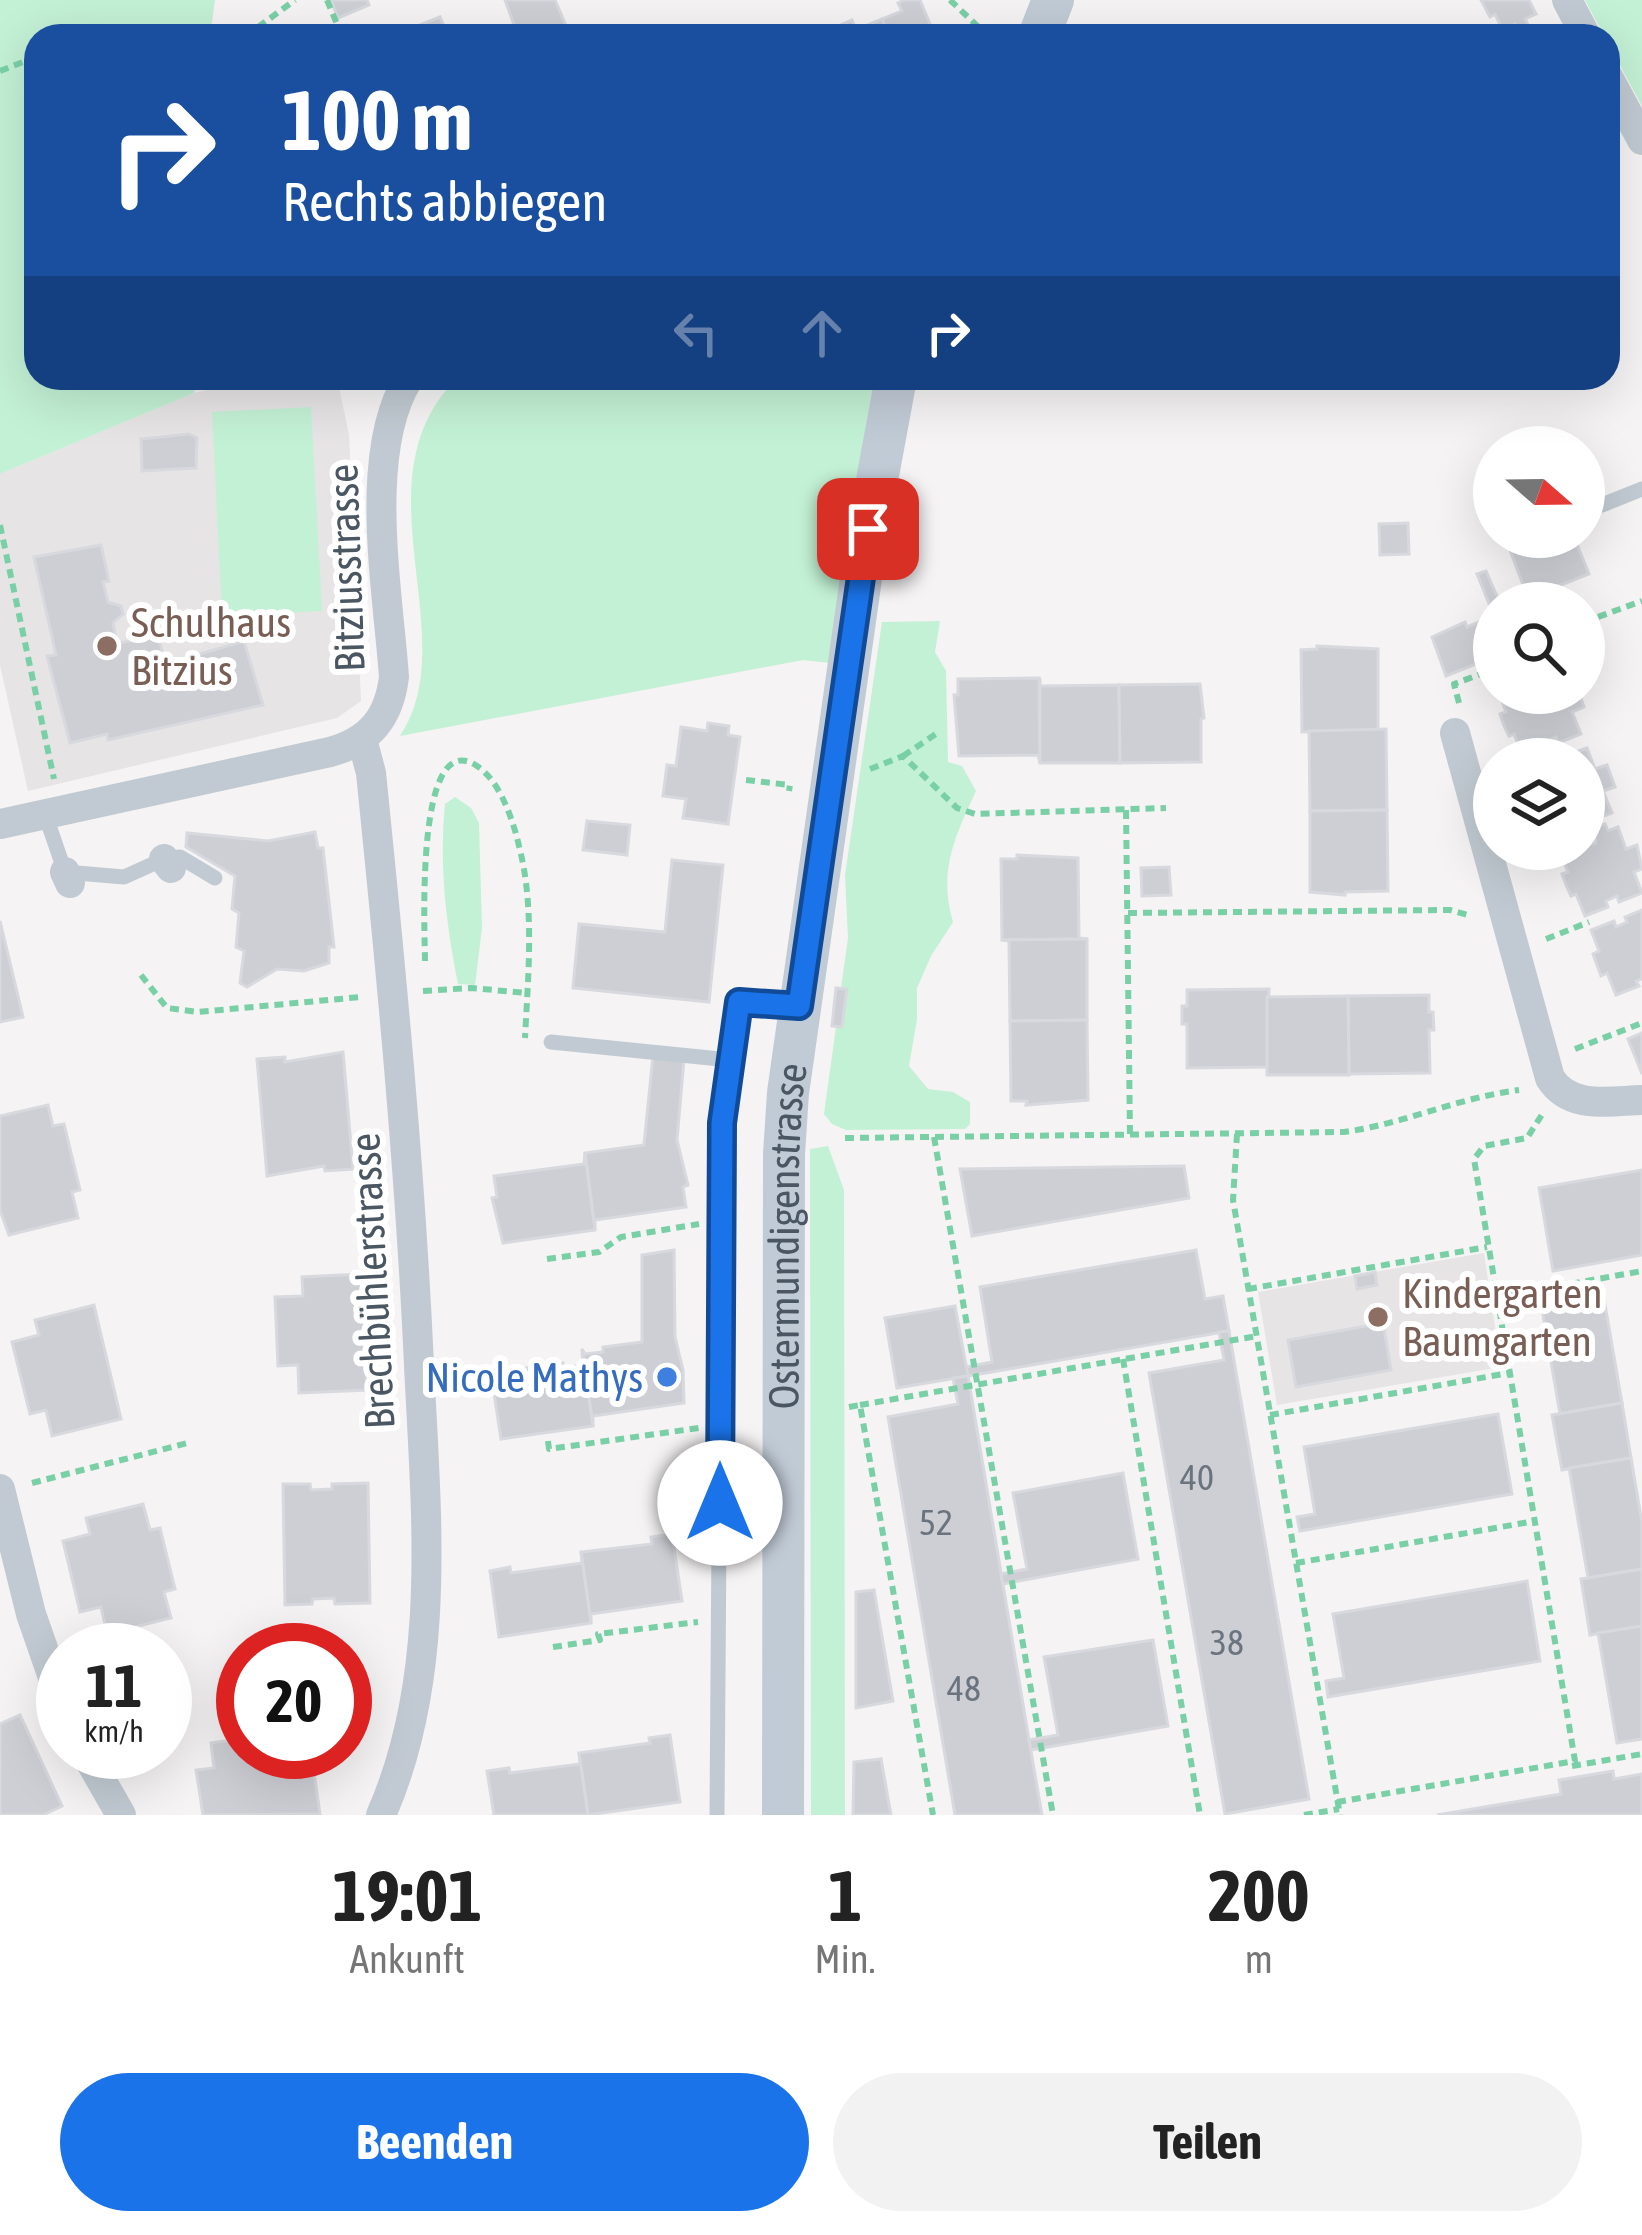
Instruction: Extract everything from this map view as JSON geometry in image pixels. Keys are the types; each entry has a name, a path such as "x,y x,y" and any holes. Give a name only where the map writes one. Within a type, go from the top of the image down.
{"main road":[{"name":"Ostermundigenstrasse","path":"783,1815 784,1154 799,1006 868,529 894,390"}],"street":[{"path":"1620,99 1642,140"},
{"name":"Bitziusstrasse","path":"362,739 383,716 393,683 382,467 386,429 404,390"},
{"path":"1456,738 1551,1077 1582,1101 1642,1100"},
{"path":"0,824 51,802 330,752 362,739"},
{"name":"Brechbühlerstrasse","path":"362,739 371,773 404,1097 425,1519 418,1682 402,1754 381,1815"},
{"path":"6,1489 36,1628"},
{"path":"100,1779 121,1815"}],"lane":[{"path":"1605,504 1642,489"},
{"path":"51,802 68,878 124,877 180,857 215,878"},
{"path":"717,1815 722,1123 739,1002 799,1006"},
{"path":"551,1042 730,1060"}],"path":[{"path":"263,24 296,0"},
{"path":"950,0 975,24"},
{"path":"0,525 51,802"},
{"path":"1605,614 1642,601"},
{"path":"1456,738 1466,730 1454,684 1473,677"},
{"path":"854,772 903,756 936,734"},
{"path":"903,756 957,808 975,814 1166,808"},
{"path":"527,993 471,988 426,991 430,811 442,775 461,761 475,764 493,784 520,849 527,920 527,993 525,1039 551,1042"},
{"path":"746,780 790,785 788,802"},
{"path":"1126,810 1130,1135"},
{"path":"1128,914 1450,910 1511,939 1589,922"},
{"path":"141,976 167,1008 198,1012 354,998"},
{"path":"845,1138 1365,1129 1551,1077 1642,1023"},
{"path":"1551,1077 1527,1138 1484,1146 1476,1153 1574,1777"},
{"path":"1237,1134 1232,1192 1339,1809"},
{"path":"934,1137 1053,1815"},
{"path":"547,1259 599,1252 620,1238 721,1220"},
{"path":"1248,1289 1489,1247"},
{"path":"1497,1297 1642,1271"},
{"path":"849,1407 1257,1336"},
{"path":"1123,1359 1200,1815"},
{"path":"1270,1414 1510,1373"},
{"path":"860,1405 932,1815"},
{"path":"638,1422 640,1436"},
{"path":"548,1441 548,1449 720,1425"},
{"path":"6,1489 191,1442"},
{"path":"1296,1563 1535,1521"},
{"path":"553,1647 600,1640 598,1634 719,1619"},
{"path":"1304,1815 1642,1754"}],"shaded area":[{"path":"340,390 349,435 361,701 337,718 28,791 0,665 0,474 194,393"},
{"name":"Kindergarten Baumgarten","path":"1484,1253 1501,1367 1277,1405 1258,1292"}],"green space":[{"path":"0,0 215,0 212,24 24,24 24,390 195,390 0,474"},
{"path":"1585,0 1642,0 1642,106 1620,65 1620,24 1598,24"},
{"path":"449,390 875,390 830,663 803,660 400,736 417,696 422,652 411,510 414,463 428,419"},
{"path":"311,407 322,611 222,616 212,412"},
{"path":"940,621 935,652 946,671 948,762 962,766 976,791 948,870 953,922 917,988 909,1066 928,1089 953,1092 970,1102 970,1124 965,1129 846,1130 824,1114 836,1027 842,1027 847,990 841,988 848,938 845,875 882,622"},
{"path":"455,797 471,808 479,823 482,928 475,985 458,984 447,917 443,827 445,804"},
{"path":"828,1146 844,1190 845,1815 811,1815 810,1149"}],"building":[{"path":"331,0 367,0 369,5 338,18"},
{"path":"505,0 555,0 565,24 514,24"},
{"path":"920,0 930,24 884,24 882,19 902,11 898,3"},
{"path":"1481,0 1529,0 1536,14 1525,19 1528,24 1500,24 1495,14 1490,17"},
{"path":"189,434 197,438 196,468 142,471 141,439"},
{"path":"1408,523 1409,554 1380,555 1379,524"},
{"name":"Schulhaus Bitzius","path":"101,545 108,602 121,606 123,614 113,623 117,644 158,634 165,664 244,641 263,705 108,740 107,734 70,743 47,656 56,655 34,557"},
{"path":"1513,558 1583,558 1589,574 1569,582 1522,582"},
{"path":"1486,571 1491,582 1480,582 1477,574"},
{"path":"1465,622 1467,627 1473,625 1473,665 1446,676 1432,637"},
{"path":"1317,646 1378,649 1378,730 1302,732 1301,650"},
{"path":"1039,678 1040,763 1038,755 959,756 954,695 958,695 958,679"},
{"path":"1200,684 1201,762 1120,763 1119,685"},
{"path":"1119,685 1120,763 1040,763 1040,686"},
{"path":"1500,714 1573,714 1581,734 1516,738"},
{"path":"708,723 729,726 728,735 740,737 728,824 683,818 686,799 663,796 667,765 676,766 681,727 707,731"},
{"path":"1386,729 1387,810 1310,811 1309,731"},
{"path":"1607,765 1615,787 1605,790 1605,766"},
{"path":"1387,810 1388,891 1310,892 1310,811"},
{"path":"587,821 630,825 627,855 583,850"},
{"path":"1605,824 1608,831 1618,827 1626,849 1637,845 1642,869 1634,872 1642,893 1619,902 1617,896 1606,901 1608,907 1585,916 1576,894 1571,896 1566,885 1562,874 1605,870"},
{"path":"315,832 318,848 323,848 334,947 329,947 329,963 304,971 277,969 247,987 240,983 244,951 236,947 235,876 186,847 187,833 268,841"},
{"path":"1017,855 1078,858 1079,938 1087,939 1002,940 1001,859 1017,859"},
{"path":"672,860 723,865 709,1002 573,988 579,924 665,932"},
{"path":"1169,867 1171,895 1142,896 1141,868"},
{"path":"1642,910 1642,979 1636,981 1639,986 1616,995 1607,973 1601,976 1591,930 1614,921 1616,927"},
{"path":"0,921 23,1017 0,1022"},
{"path":"1087,939 1087,1020 1010,1021 1009,941 1002,940"},
{"path":"836,988 847,989 842,1027 832,1026"},
{"path":"1269,989 1268,1067 1187,1068 1182,1006 1187,1006 1187,990"},
{"path":"1429,995 1434,1030 1429,1030 1430,1073 1349,1074 1348,996"},
{"path":"1348,996 1349,1075 1267,1075 1267,997"},
{"path":"1087,1020 1088,1100 1026,1105 1027,1101 1011,1101 1010,1021"},
{"path":"1642,1033 1642,1074 1628,1039"},
{"path":"343,1052 353,1169 325,1171 324,1166 267,1176 257,1059 285,1057 285,1062"},
{"path":"653,1056 684,1059 677,1140 688,1185 683,1187 686,1207 595,1220 595,1230 585,1153 644,1145"},
{"path":"48,1105 53,1126 64,1124 80,1190 72,1192 78,1218 9,1235 0,1210 0,1116"},
{"path":"585,1153 595,1230 503,1243 492,1198 497,1197 494,1176 584,1164"},
{"path":"1184,1166 1189,1198 972,1236 960,1169"},
{"path":"1642,1170 1642,1255 1553,1271 1539,1188"},
{"path":"674,1250 675,1337 684,1403 593,1416 593,1426 582,1349 585,1354 603,1352 603,1347 642,1342 642,1255"},
{"path":"1196,1250 1205,1299 1223,1296 1229,1331 968,1376 966,1367 992,1362 980,1287"},
{"path":"1375,1272 1377,1285 1357,1289 1355,1276"},
{"path":"361,1274 367,1390 299,1393 298,1365 278,1366 275,1297 303,1296 302,1277"},
{"path":"1603,1293 1622,1403 1560,1414 1541,1304"},
{"path":"94,1305 121,1419 52,1436 46,1410 30,1414 12,1342 39,1335 35,1320"},
{"path":"955,1306 968,1376 897,1388 885,1318"},
{"path":"1383,1323 1391,1370 1296,1387 1288,1340"},
{"path":"1229,1331 1309,1799 1225,1814 1149,1373 1224,1360 1219,1332"},
{"path":"582,1349 593,1426 501,1439 491,1373 563,1363 564,1368 583,1365"},
{"path":"968,1376 1042,1815 955,1815 888,1417 958,1404 953,1378"},
{"path":"1622,1403 1631,1458 1562,1470 1552,1415"},
{"path":"1498,1414 1512,1494 1300,1531 1297,1517 1315,1514 1304,1447"},
{"path":"1631,1458 1642,1523 1642,1569 1588,1578 1569,1468"},
{"path":"1123,1473 1138,1559 1003,1584 1001,1574 1027,1569 1013,1493"},
{"path":"368,1483 370,1603 335,1604 334,1598 285,1605 283,1484 310,1484 311,1490"},
{"path":"143,1504 150,1530 160,1528 175,1589 164,1592 171,1618 105,1623 101,1607 80,1612 63,1541 90,1534 86,1518"},
{"path":"672,1534 682,1601 591,1614 591,1623 581,1552 652,1544 651,1537"},
{"path":"581,1552 591,1623 499,1637 490,1571 510,1567 511,1573 582,1563"},
{"path":"1642,1569 1642,1626 1590,1635 1581,1579"},
{"path":"1527,1581 1540,1661 1328,1697 1326,1681 1344,1678 1333,1614"},
{"path":"874,1590 893,1701 856,1708 856,1592"},
{"path":"1642,1626 1642,1739 1617,1743 1598,1633"},
{"path":"1153,1640 1168,1726 1031,1750 1029,1740 1058,1735 1044,1657"},
{"path":"20,1715 36,1750 36,1779 50,1779 62,1806 43,1815 0,1815 0,1724"},
{"path":"670,1735 680,1802 588,1815 579,1753 650,1743 649,1738"},
{"path":"216,1742 216,1779 315,1779 320,1814 203,1815 196,1770 214,1768 211,1743"},
{"path":"579,1753 588,1815 494,1815 487,1771 509,1768 510,1773 580,1764"},
{"path":"881,1759 891,1815 853,1815 854,1762"},
{"path":"1613,1771 1614,1779 1642,1774 1642,1815 1437,1815 1561,1794 1559,1780"}],"place":[{"name":"Schulhaus Bitzius","path":"107,646"},
{"name":"Kindergarten Baumgarten","path":"1378,1317"},
{"name":"Nicole Mathys","path":"667,1377"}],"route":[{"path":"720,1503 722,1123 739,1002 799,1006 868,529"}]}
